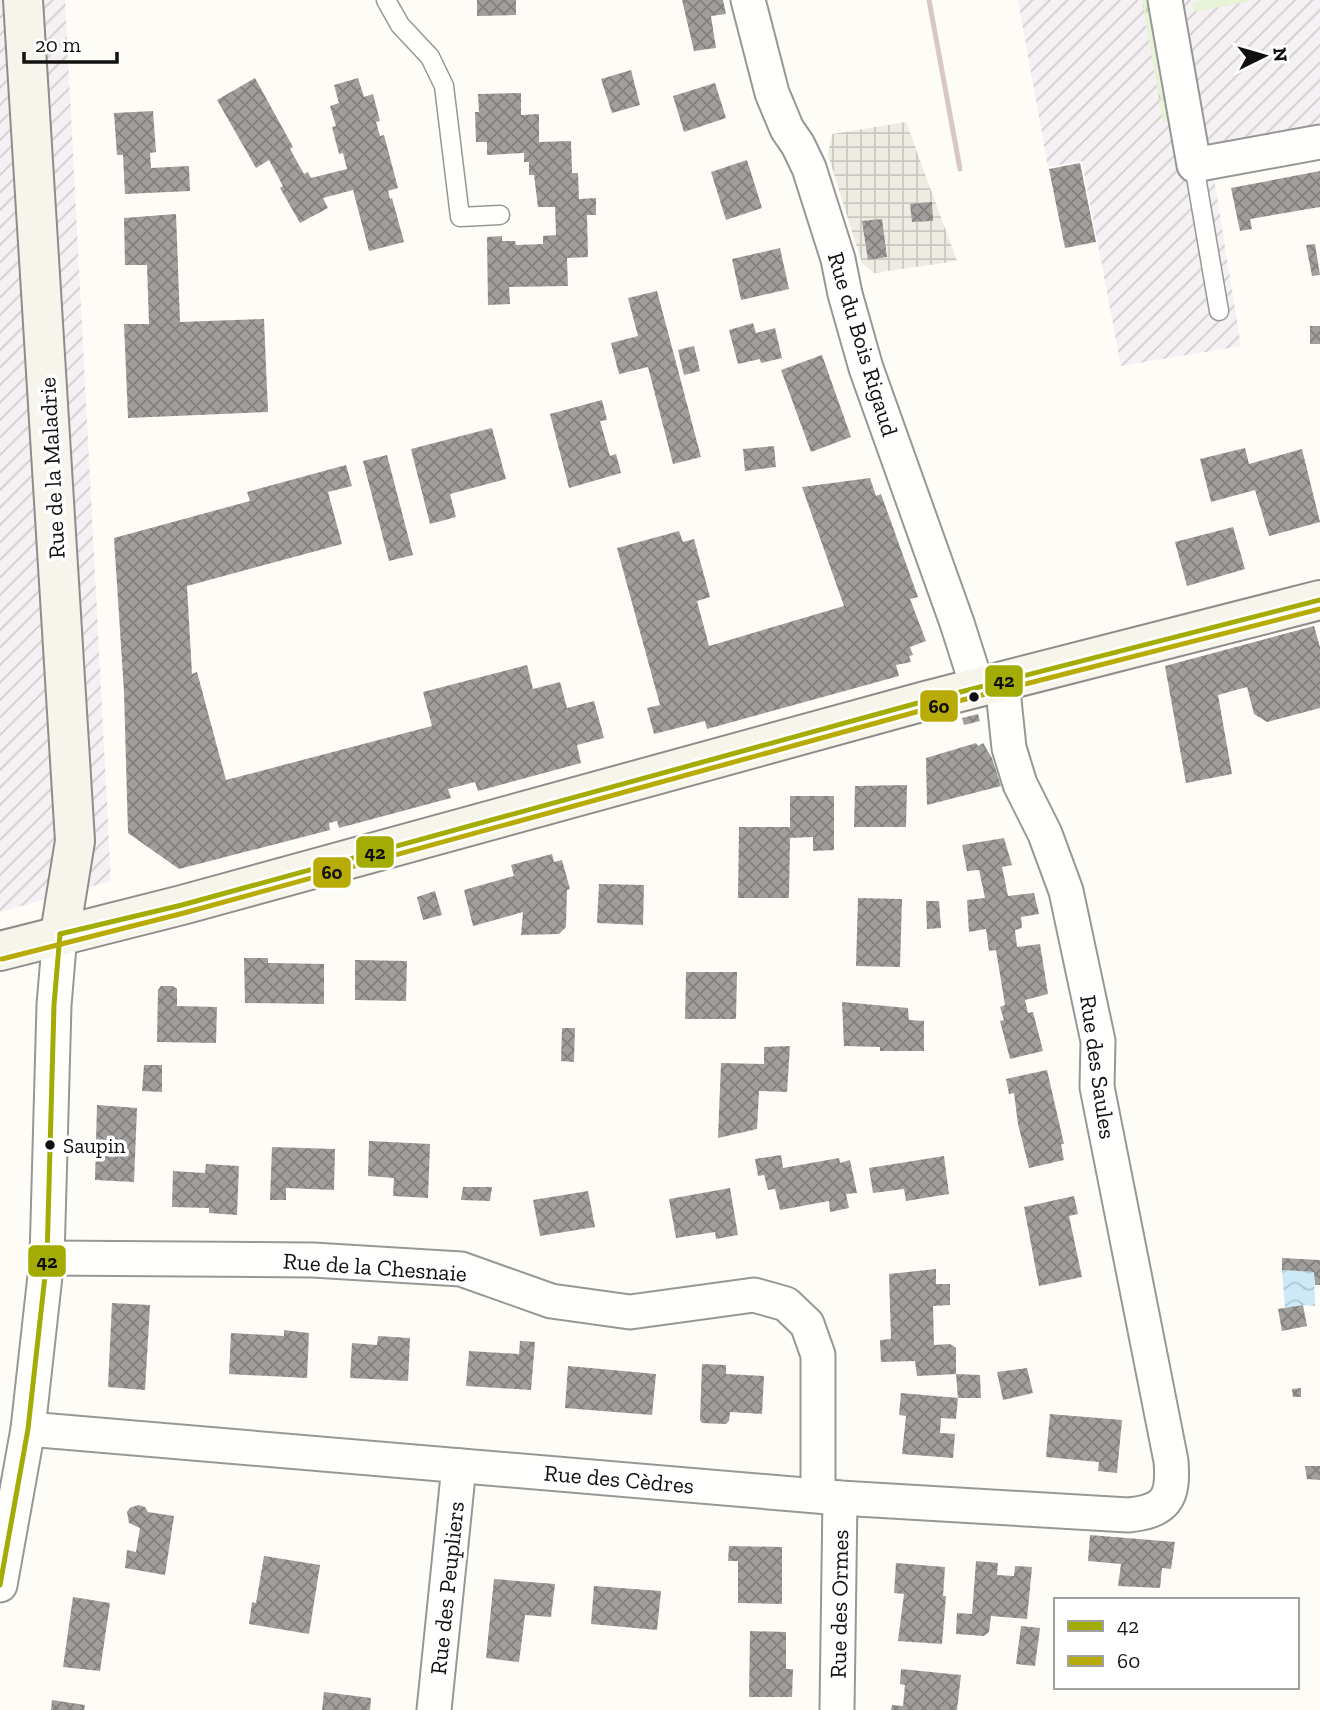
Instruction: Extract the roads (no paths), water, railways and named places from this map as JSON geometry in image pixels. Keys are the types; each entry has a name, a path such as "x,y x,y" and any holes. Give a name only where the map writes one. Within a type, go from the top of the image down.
{"main road":[{"name":"Rue de la Maladrie","path":"23,0 75,841 60,934"},
{"path":"0,951 182,905 990,685 1320,600"}],"street":[{"name":"Rue du Bois Rigaud","path":"748,0 772,93 808,168 838,259 866,368 957,623 990,685"},
{"path":"1165,0 1194,165 1320,142"},
{"name":"Rue des Saules","path":"990,685 1020,784 1045,834 1066,891 1098,1041 1097,1087 1171,1461"},
{"path":"0,1585 28,1429 47,1258 54,1005 60,934"},
{"name":"Rue de la Chesnaie","path":"47,1258 313,1260 461,1269 551,1301 630,1312 754,1295 786,1304 807,1324 818,1354 829,1497"},
{"name":"Rue des Cèdres","path":"28,1429 829,1497 1128,1515 1147,1513 1161,1506 1168,1498 1173,1483 1171,1461"},
{"name":"Rue des Peupliers","path":"434,1710 460,1466"},
{"name":"Rue des Ormes","path":"829,1497 837,1710"}],"lane":[{"path":"386,0 400,25 430,57 444,86 460,217 500,215"},
{"path":"1194,165 1219,312"}],"water":[{"path":"1282,1270 1314,1272 1315,1306 1285,1308"}],"railway":[{"path":"929,0 960,169"}],"place":[{"name":"Saupin","path":"50,1145"}]}
